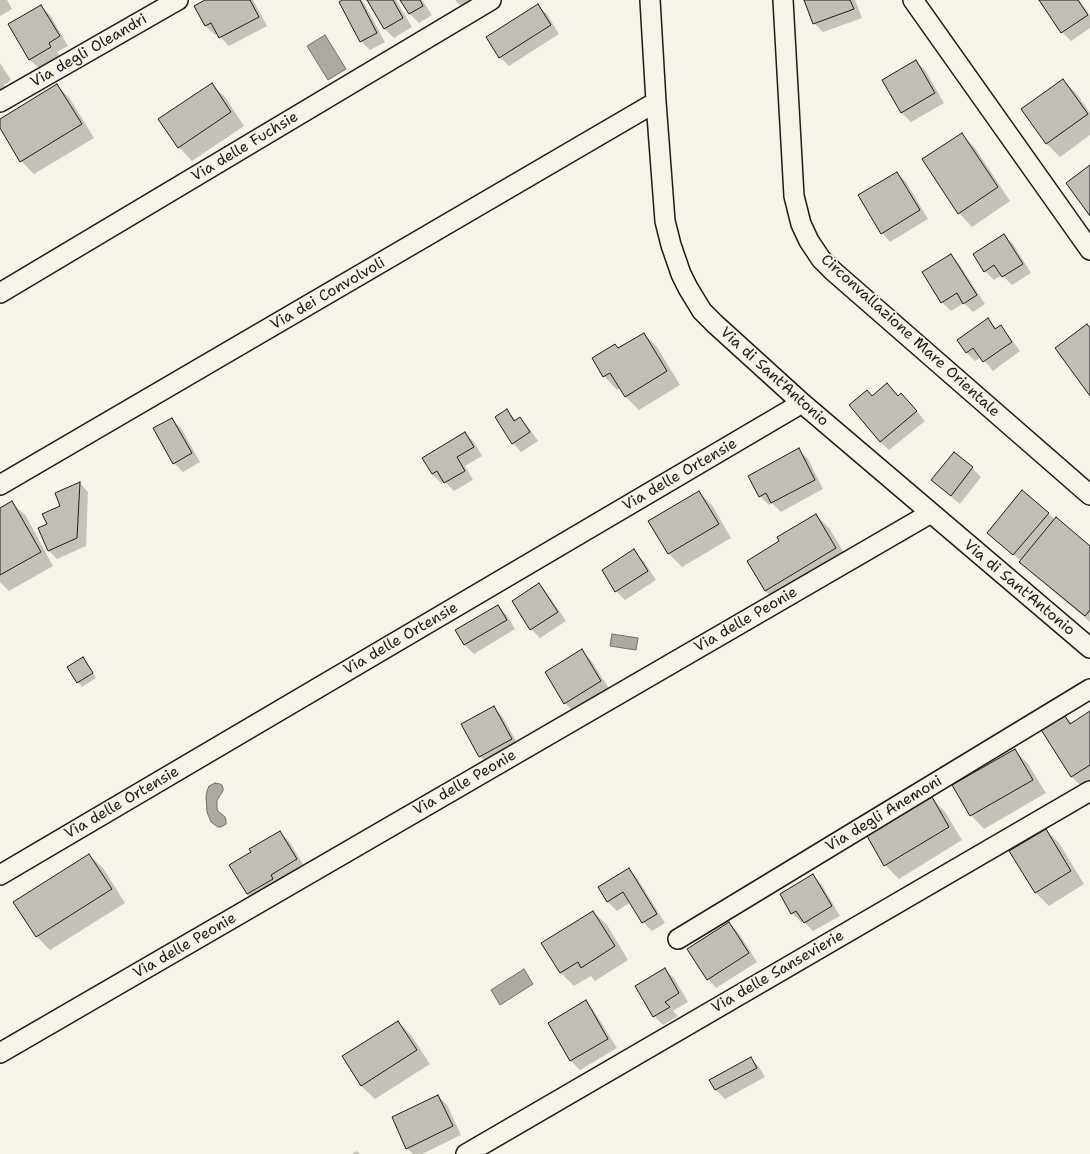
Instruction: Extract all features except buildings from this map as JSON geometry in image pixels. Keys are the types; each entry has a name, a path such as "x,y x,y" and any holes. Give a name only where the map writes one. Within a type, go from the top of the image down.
{"street":[{"name":"Via degli Oleandri","path":"0,102 178,0"},
{"name":"Via delle Fuchsie","path":"0,293 491,0"},
{"name":"Via di Sant'Antonio","path":"650,0 665,221 671,246 681,274 695,300 709,318 802,403 1090,648"},
{"name":"Circonvallazione Mare Orientale","path":"783,0 793,192 795,206 809,241 821,259 834,271 1090,495"},
{"path":"913,0 1090,250"},
{"name":"Via dei Convolvoli","path":"0,485 656,102"},
{"name":"Via delle Ortensie","path":"0,874 802,403"},
{"name":"Via delle Peonie","path":"0,1053 931,513"},
{"name":"Via degli Anemoni","path":"678,939 1090,689"},
{"name":"Via delle Sansevierie","path":"466,1154 1090,791"}],"shaded area":[{"path":"325,35 346,69 328,80 307,46"},
{"path":"612,634 638,638 636,650 610,646"},
{"path":"215,783 222,785 223,788 223,791 217,800 218,811 225,817 226,820 226,824 221,827 218,827 211,822 207,812 207,791 209,786"},
{"path":"524,969 533,984 500,1005 491,990"}]}
